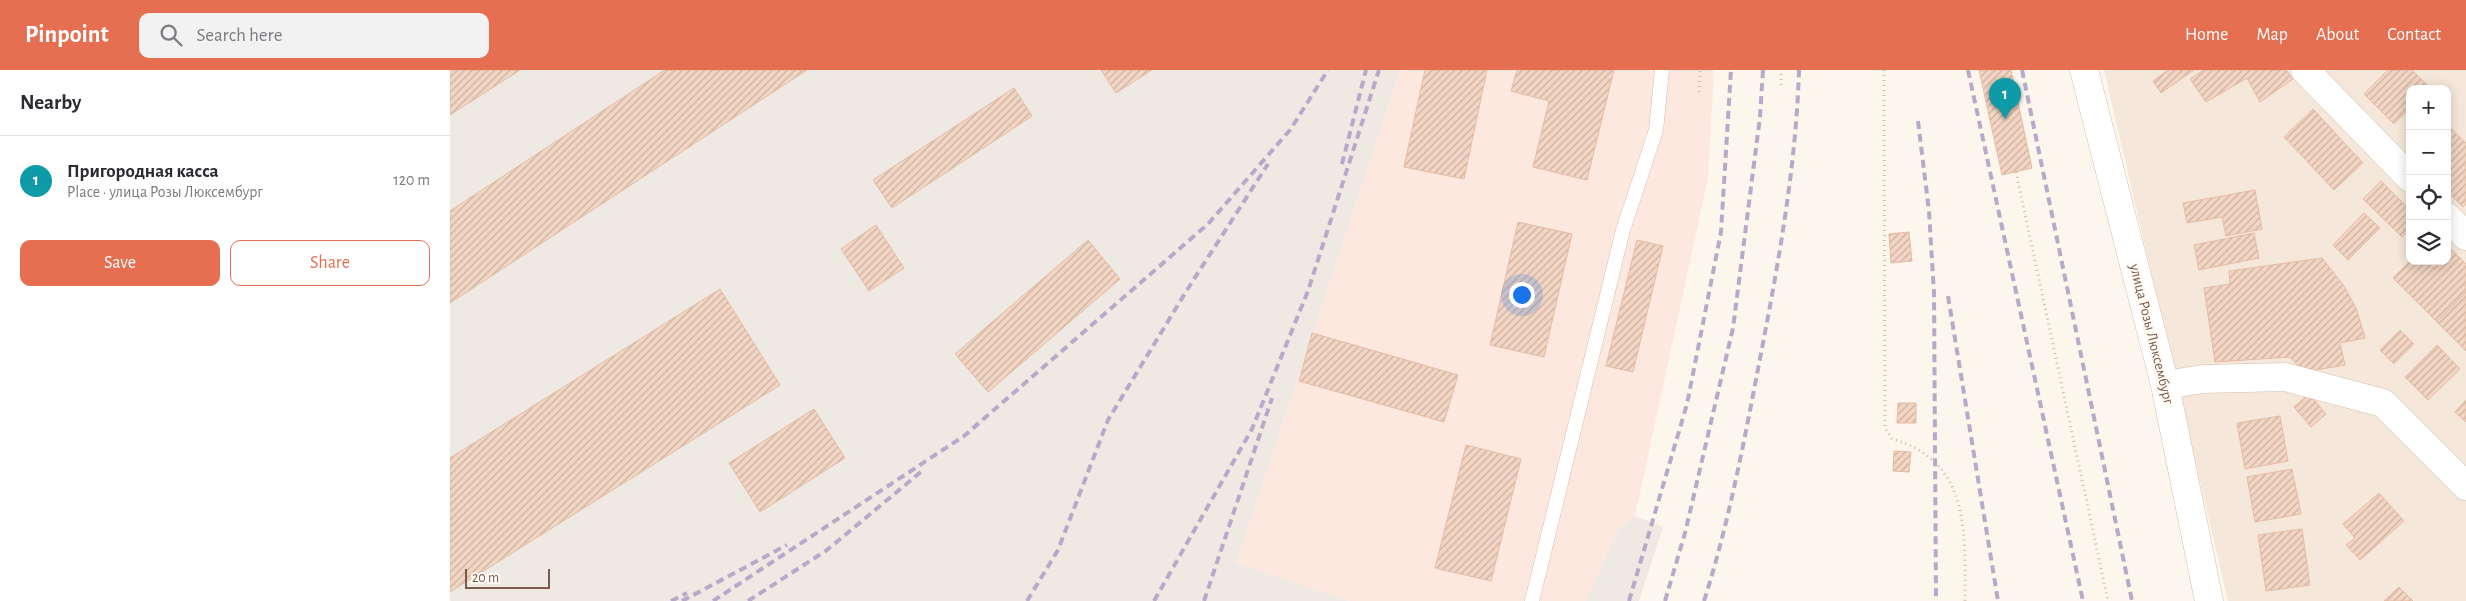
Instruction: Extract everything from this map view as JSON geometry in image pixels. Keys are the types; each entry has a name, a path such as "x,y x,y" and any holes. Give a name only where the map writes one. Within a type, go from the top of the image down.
{"street":[{"name":"улица Розы Люксембург","path":"2084,70 2166,385 2209,601"},
{"path":"2305,70 2407,175"},
{"path":"2450,220 2466,236"},
{"path":"2166,385 2203,379 2285,377 2383,403 2466,486"}],"lane":[{"path":"1532,601 1623,230 1656,130 1662,70"}],"path":[{"path":"1699,92 1700,70"},
{"path":"1780,85 1781,70"},
{"path":"1884,70 1885,428 1892,439 1910,444 1921,451 1953,486 1958,496 1965,541 1966,601"},
{"path":"2016,172 2108,601"}],"shaded area":[{"path":"450,70 1400,70 1236,563 1349,601 450,601"},
{"path":"1400,70 1714,70 1708,178 1635,516 1617,531 1586,601 1349,601 1236,563"},
{"path":"2104,70 2466,70 2466,601 2228,601"},
{"path":"1635,516 1663,527 1639,601 1586,601 1617,531"}],"building":[{"path":"450,70 520,70 450,115"},
{"path":"665,70 807,70 450,303 450,211"},
{"path":"1101,70 1152,70 1116,93"},
{"path":"1425,70 1487,70 1464,179 1404,167"},
{"path":"1517,70 1614,70 1587,180 1533,167 1549,101 1511,91"},
{"path":"1979,70 2011,70 2032,168 2002,175"},
{"path":"2168,70 2194,70 2161,93 2153,81"},
{"path":"2204,70 2286,70 2293,79 2260,102 2247,78 2206,102 2190,79"},
{"path":"2388,70 2412,70 2427,85 2406,85 2406,112 2394,124 2364,94"},
{"path":"1014,88 1032,116 892,208 873,180"},
{"path":"2313,109 2363,163 2334,190 2284,137"},
{"path":"2451,129 2466,143 2466,204 2463,207 2451,195"},
{"path":"2381,181 2406,206 2406,233 2402,237 2363,199"},
{"path":"2255,190 2262,229 2226,236 2222,217 2187,223 2183,203"},
{"path":"2364,213 2380,228 2348,260 2333,245"},
{"path":"1518,222 1572,234 1544,357 1490,345"},
{"path":"876,225 904,268 869,291 841,249"},
{"path":"1909,232 1912,261 1891,263 1889,234"},
{"path":"2254,233 2259,258 2199,270 2194,245"},
{"path":"1088,240 1120,279 988,392 955,354"},
{"path":"1637,240 1663,246 1633,372 1606,366"},
{"path":"2451,251 2466,264 2466,292 2437,322 2393,278 2406,265 2431,265 2434,268 2437,265 2451,265"},
{"path":"2322,258 2344,286 2356,308 2365,338 2340,343 2345,365 2304,372 2290,357 2215,362 2204,288 2230,284 2229,271"},
{"path":"720,289 780,385 450,592 450,458"},
{"path":"2466,292 2466,351 2437,322"},
{"path":"2400,330 2414,344 2394,364 2380,350"},
{"path":"1312,333 1458,375 1444,422 1299,381"},
{"path":"2437,345 2460,369 2428,400 2405,377"},
{"path":"2309,394 2326,414 2311,427 2294,407"},
{"path":"2466,400 2466,422 2455,412"},
{"path":"1898,403 1916,403 1916,423 1897,423"},
{"path":"814,409 845,458 760,512 729,463"},
{"path":"2280,416 2288,461 2245,469 2237,423"},
{"path":"1466,445 1521,459 1491,581 1435,568"},
{"path":"1894,451 1911,452 1909,472 1893,471"},
{"path":"2292,469 2301,514 2255,522 2247,477"},
{"path":"2379,493 2404,521 2360,560 2346,545 2355,538 2343,524"},
{"path":"2302,529 2310,585 2266,591 2258,535"},
{"path":"2399,587 2413,601 2384,601"}],"railway":[{"path":"713,601 964,436 1208,224 1290,130 1328,70"},
{"path":"1342,164 1366,70"},
{"path":"1154,601 1252,429 1308,291 1379,70"},
{"path":"1629,601 1687,404 1721,232 1731,70"},
{"path":"1665,601 1685,533 1733,328 1760,117 1763,70"},
{"path":"1704,601 1713,573 1747,428 1772,295 1790,183 1799,70"},
{"path":"1968,70 2083,601"},
{"path":"2022,70 2132,601"},
{"path":"1918,121 1929,211 1934,293 1936,601"},
{"path":"1027,601 1058,550 1108,420 1187,290 1268,164"},
{"path":"1948,296 1998,601"},
{"path":"1204,601 1272,398"},
{"path":"748,601 827,550 922,471"},
{"path":"682,601 787,545"},
{"path":"671,601 687,593"}],"place":[{"name":"Пригородная касса","path":"2005,119"}]}
